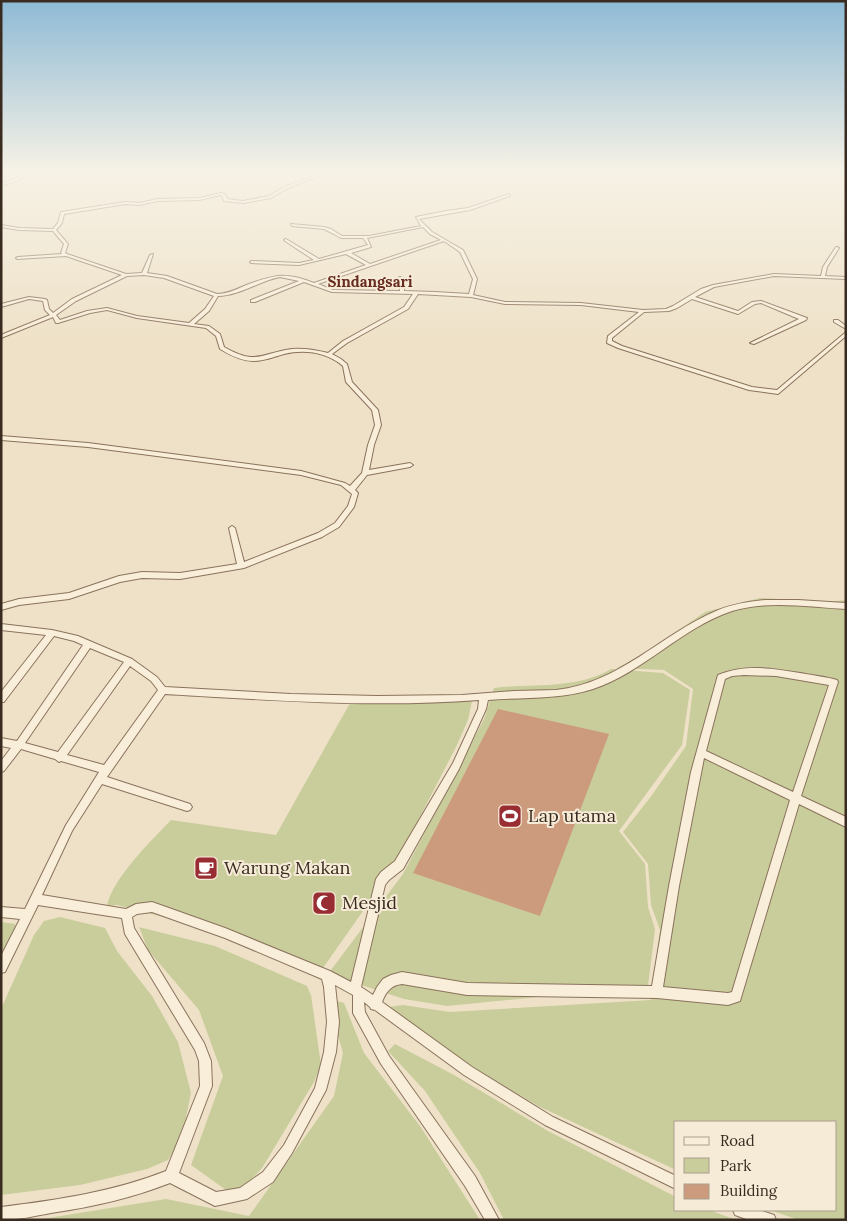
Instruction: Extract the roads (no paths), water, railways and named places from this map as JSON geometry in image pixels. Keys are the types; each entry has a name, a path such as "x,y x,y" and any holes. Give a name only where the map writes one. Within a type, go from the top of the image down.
{"street":[{"path":"19,229 54,230 66,244 63,253 66,255"},
{"path":"331,229 341,236 365,238 409,229"},
{"path":"426,229 462,251 475,278 471,296"},
{"path":"252,262 299,264 318,260 370,246 365,238"},
{"path":"286,240 318,260"},
{"path":"314,284 444,240"},
{"path":"823,276 825,267 837,248"},
{"path":"347,253 370,265"},
{"path":"18,258 66,255 126,275 165,276 217,296 226,295 273,277 288,276 332,291 471,296 505,303 581,304 644,311 667,310 713,286 774,275 846,278"},
{"path":"144,274 152,255"},
{"path":"1,338 52,316 74,300 126,275"},
{"path":"400,278 402,293"},
{"path":"253,301 304,280"},
{"path":"328,355 345,342 406,308 416,293"},
{"path":"191,324 207,310 217,296"},
{"path":"691,297 738,313 754,303 761,302 806,318 752,343"},
{"path":"1,306 29,298 42,298 45,300 47,310 52,316 56,317 58,322 107,308 137,317 174,324 191,324 212,330 218,335 222,348 247,359 258,360 287,352 301,351 328,355 344,363 349,382 374,410 378,425 370,446 365,473 351,490"},
{"path":"644,311 610,337 609,342 751,389 778,392 846,333"},
{"path":"836,321 846,328"},
{"path":"1,438 88,445 301,473 343,484 355,493 354,501 337,525 320,535 241,566 180,576 142,576 119,579 69,596 19,602 1,607"},
{"path":"365,473 410,464"},
{"path":"232,528 241,566"},
{"path":"163,690 346,699 484,698 572,691 592,686 633,666 711,617 735,608 770,604 846,606"},
{"path":"1,627 52,633 75,638 129,661 154,678 163,690"},
{"path":"1,699 52,633"},
{"path":"1,768 20,745 88,644"},
{"path":"59,758 129,661"},
{"path":"375,1005 381,989 394,978 468,989 657,992 728,1000 736,996 796,797 834,682 791,675 754,672 732,672 721,677 696,772 674,886 657,992"},
{"path":"1,968 69,828 100,778 163,690"},
{"path":"484,698 482,709 456,766 399,864 380,883 356,991 359,1013 385,1060 470,1181 492,1220"},
{"path":"1,742 20,745 59,758 106,770"},
{"path":"702,753 846,822"},
{"path":"100,778 145,795 187,807"},
{"path":"35,899 126,914 136,909 152,907 225,933 326,974 356,991 468,1071 549,1121 674,1182"},
{"path":"1,912 26,914"},
{"path":"1,1214 40,1209 148,1186 171,1176 206,1086 205,1061 200,1047 129,930 126,914"},
{"path":"171,1176 215,1199 242,1194 268,1177 288,1149 320,1090 330,1052 333,1022 330,987 326,974"},
{"path":"743,1211 769,1220"}],"place":[{"name":"Lap utama","path":"510,816"},
{"name":"Warung Makan","path":"206,868"},
{"name":"Mesjid","path":"324,903"}],"district":[{"name":"Sindangsari","path":"370,282"}]}
